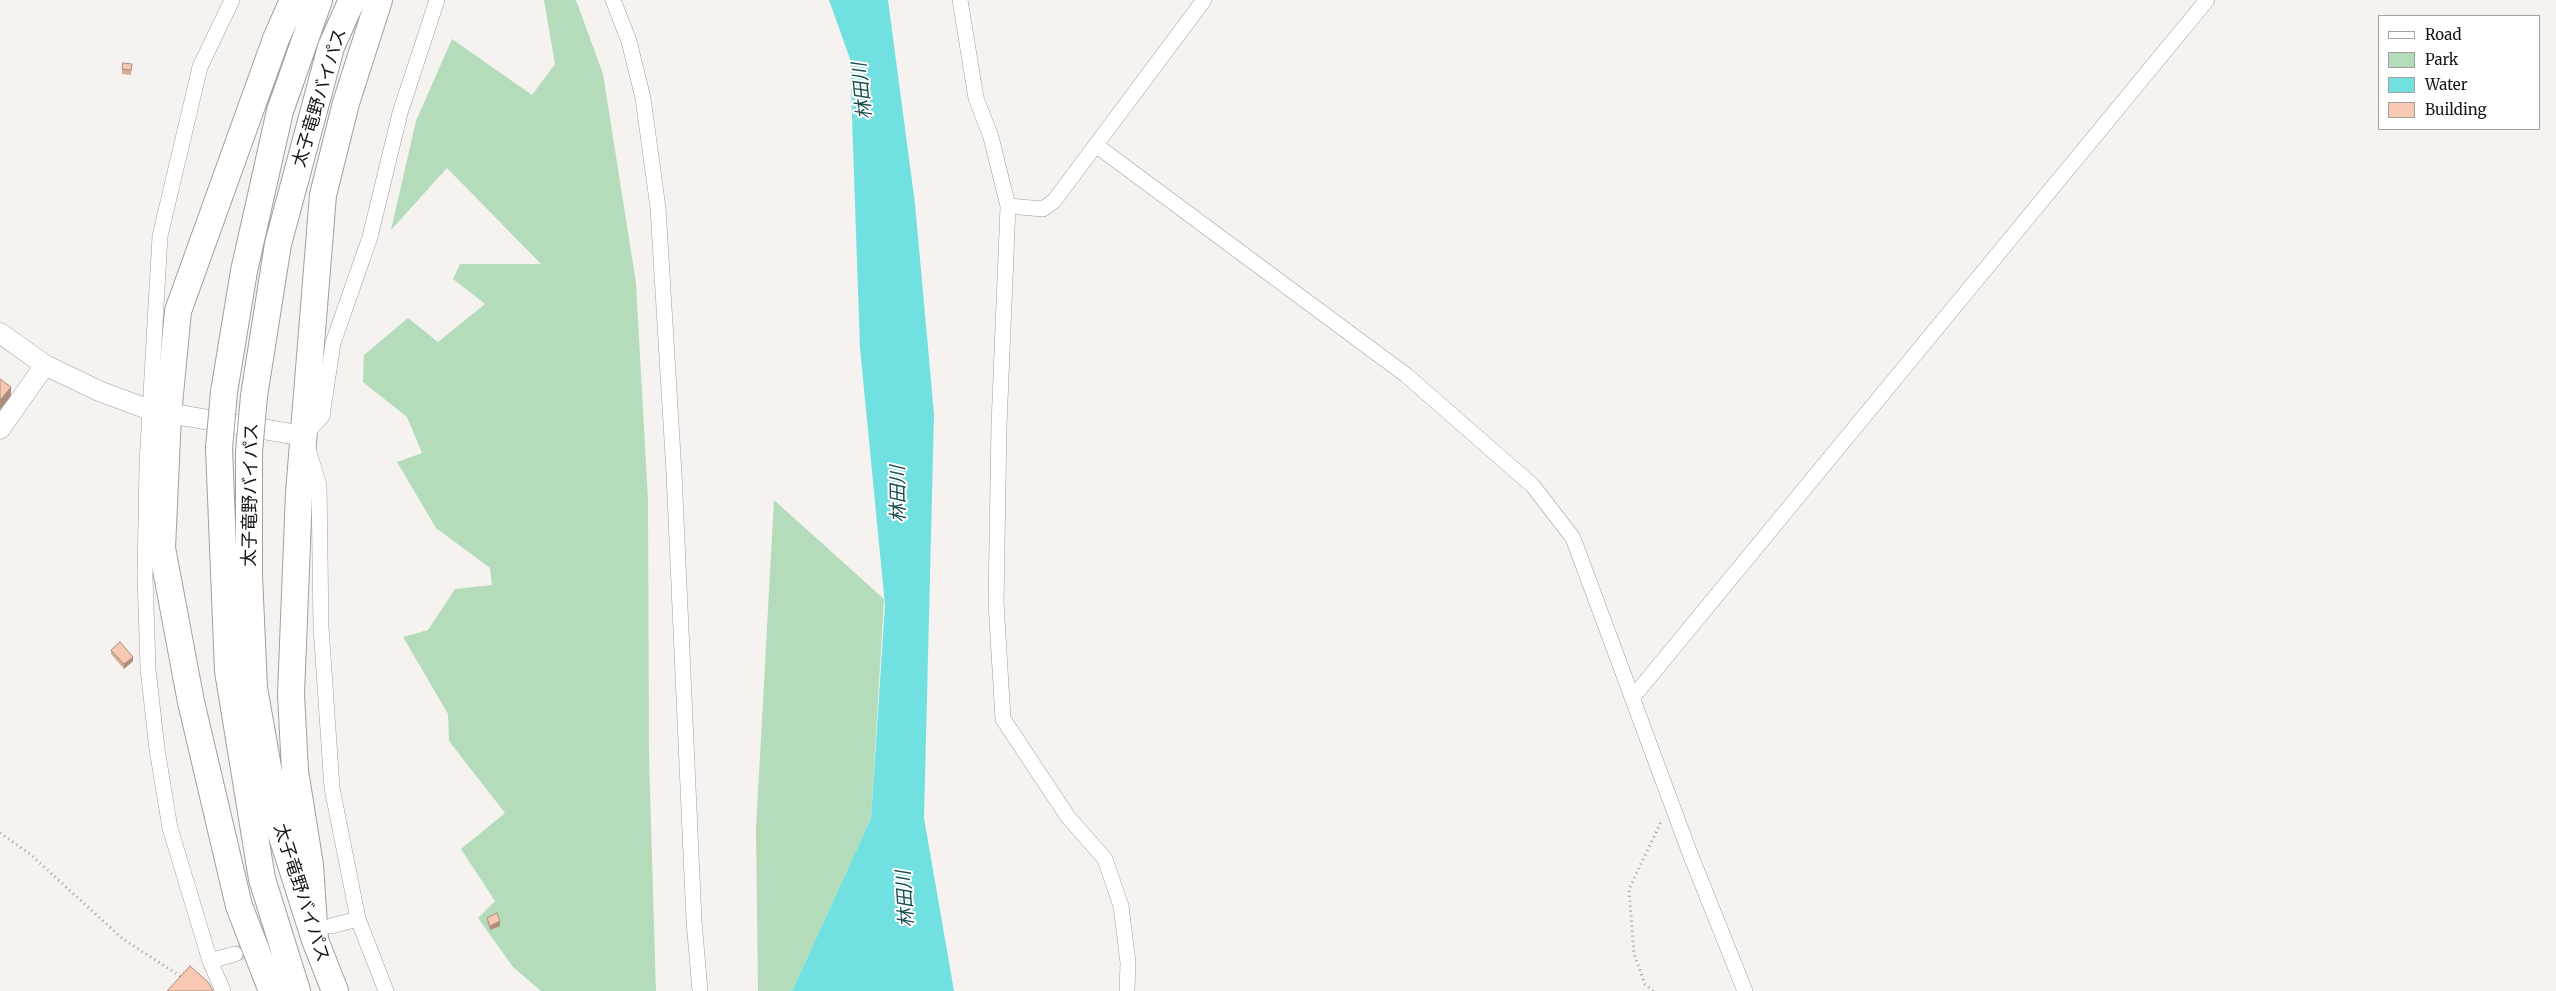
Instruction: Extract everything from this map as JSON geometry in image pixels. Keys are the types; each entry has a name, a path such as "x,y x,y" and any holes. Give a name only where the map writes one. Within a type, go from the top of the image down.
{"highway":[{"path":"272,991 239,906 191,702 162,548 159,412 178,311 269,58 294,0"},
{"name":"太子竜野バイパス","path":"297,991 262,880 228,670 219,448 224,392 244,271 280,111 319,0"},
{"name":"太子竜野バイパス","path":"335,991 323,933 278,824 254,688 249,575 249,452 254,396 278,244 331,47 352,0"},
{"path":"323,933 295,771 291,694 299,494 323,195 346,104 379,0"}],"street":[{"path":"223,991 210,961 170,828 157,749 148,669 145,576 159,412 160,236 200,67 232,0"},
{"path":"304,436 322,416 333,343 370,237 400,113 437,0"},
{"path":"613,0 629,41 643,98 658,208 674,463 693,891 700,991"},
{"path":"960,0 976,98 991,137 1008,206 999,425 996,602 1003,719 1068,817 1105,859 1121,906 1128,963 1127,991"},
{"path":"1008,206 1042,209 1054,201 1097,146 1204,0"},
{"path":"1633,697 2207,0"},
{"path":"1097,146 1406,375 1532,486 1573,538 1672,805 1745,991"},
{"path":"0,332 45,365 99,391 159,412 304,436"},
{"path":"0,429 45,365"},
{"path":"304,436 319,486 321,628 332,788 358,919 386,991"},
{"path":"323,933 358,919"},
{"path":"210,961 235,954"}],"path":[{"path":"1653,991 1645,984 1634,954 1629,889 1655,833 1672,805"},
{"path":"0,833 30,854 124,939 180,976 210,961"}],"green space":[{"path":"544,0 576,0 603,74 636,283 648,499 649,758 656,991 541,991 513,967 478,918 495,901 461,849 505,813 449,741 448,714 403,637 428,630 455,589 492,585 490,568 436,528 397,462 422,453 407,417 363,382 364,355 408,318 438,342 485,304 453,279 460,264 541,264 447,168 391,230 416,121 452,39 532,95 555,64"},
{"path":"774,500 884,599 871,818 792,991 758,991 756,828"}],"water":[{"name":"林田川","path":"829,0 888,0 915,204 934,414 924,818 954,991 792,991 871,818 885,605 860,348 850,59"}],"building":[{"path":"123,63 132,64 131,70 122,69"},
{"path":"0,379 11,387 0,400"},
{"path":"120,642 133,657 124,664 111,650"},
{"path":"497,913 500,921 490,926 487,918"},
{"path":"190,966 208,982 213,991 167,991"}],"tunnel":[{"path":"235,954 318,930"}]}
